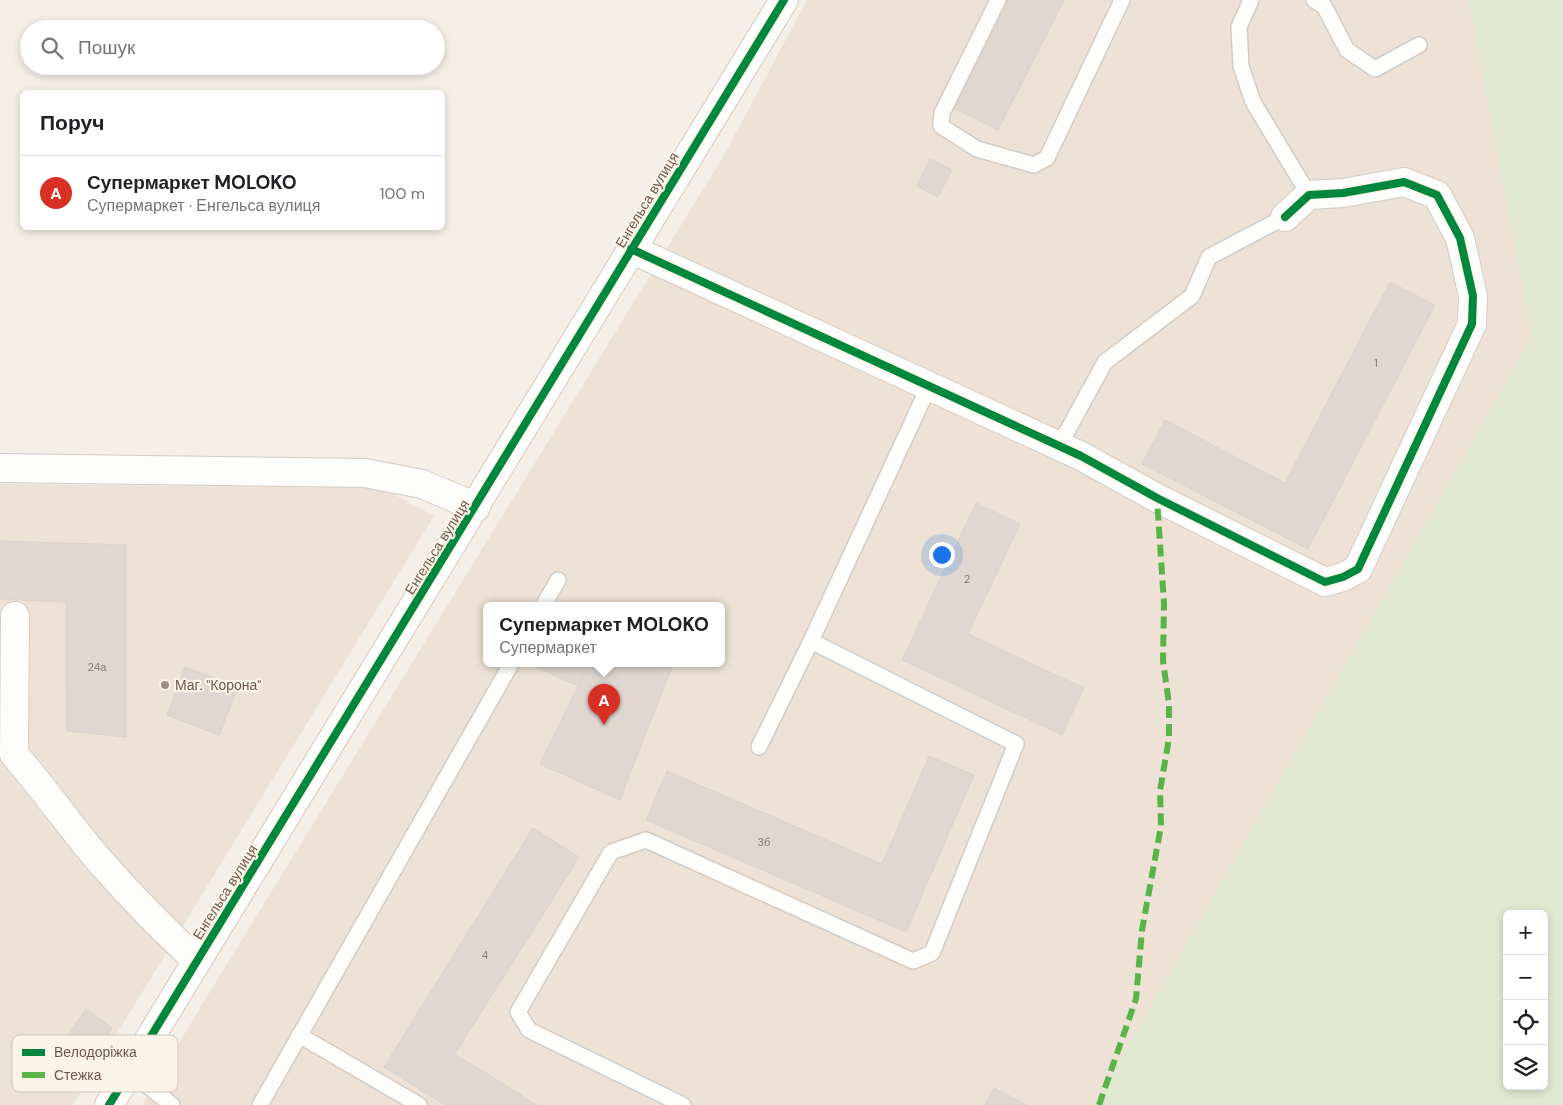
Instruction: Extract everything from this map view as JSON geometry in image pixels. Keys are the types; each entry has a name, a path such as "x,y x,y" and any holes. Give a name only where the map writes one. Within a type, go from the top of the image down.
{"street":[{"name":"Енгельса вулиця","path":"152,1035 784,0"},
{"path":"632,249 1081,456 1157,498 1326,582 1343,577 1358,568 1472,324 1474,296 1460,238 1437,196 1404,182 1343,193 1309,195 1285,217"},
{"path":"0,468 365,473 422,484 476,507"},
{"path":"15,616 14,754 94,854 145,911 197,961"},
{"name":"Енгельса вулиця","path":"109,1105 117,1092"}],"lane":[{"path":"998,0 942,113 941,126 978,148 1034,165 1047,158 1122,0"},
{"path":"1251,0 1239,27 1241,66 1253,102 1309,195"},
{"path":"1314,0 1324,6 1347,50 1375,69 1419,45"},
{"path":"1059,446 1105,362 1192,296 1209,257 1285,217"},
{"path":"759,747 811,641 929,386"},
{"path":"545,602 558,580"},
{"path":"683,1105 529,1030 518,1012 611,852 646,840 913,961 932,952 1016,744 811,641"},
{"path":"260,1105 509,667"},
{"path":"299,1036 419,1105"},
{"path":"155,1092 172,1105"}],"shaded area":[{"path":"807,0 1469,0 1532,337 1095,1105 142,1105 150,1092 178,1092 178,1045 723,157"},
{"path":"0,484 382,488 434,516 116,1035 12,1035 12,1092 81,1092 73,1105 0,1105"}],"green space":[{"path":"1469,0 1563,0 1563,1105 1095,1105 1532,337"}],"building":[{"path":"1007,0 1064,0 998,130 952,107"},
{"path":"930,159 952,170 938,197 917,186"},
{"path":"1390,282 1435,305 1308,549 1142,464 1165,420 1285,483"},
{"path":"976,503 1020,524 968,634 1084,688 1062,735 902,660"},
{"path":"0,541 126,545 126,737 67,731 66,602 0,599"},
{"path":"185,667 238,687 219,735 167,715"},
{"path":"536,667 587,667 578,686"},
{"path":"545,667 672,667 620,800 540,764 578,686 543,670"},
{"path":"929,756 974,775 906,932 646,820 667,771 882,864"},
{"path":"533,828 579,857 455,1054 537,1105 445,1105 384,1067"},
{"path":"86,1009 112,1028 107,1035 68,1035"},
{"path":"994,1088 1027,1105 985,1105"}],"marked path":[{"path":"1099,1105 1136,999 1142,930 1161,826 1160,791 1169,738 1169,704 1163,661 1164,604 1157,498"}],"cycle path":[{"path":"152,1035 784,0"},
{"path":"631,249 1081,456 1157,498 1325,582 1343,577 1358,569 1472,324 1473,296 1460,238 1437,195 1404,182 1343,193 1309,195 1285,217"},
{"path":"109,1105 117,1092"}],"place":[{"name":"Маг. \"Корона\"","path":"165,685"},
{"name":"Супермаркет MOLOKO","path":"604,725"}]}
